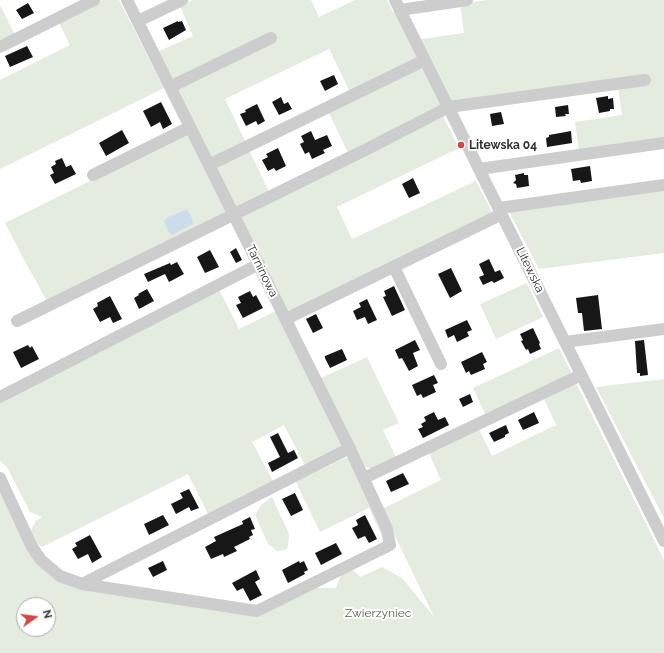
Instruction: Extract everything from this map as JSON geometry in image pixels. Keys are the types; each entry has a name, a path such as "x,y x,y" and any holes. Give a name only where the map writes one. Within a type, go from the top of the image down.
{"street":[{"path":"0,46 94,0"},
{"name":"Tarninowa","path":"82,584 257,611 390,545 387,529 350,448 127,0"},
{"path":"138,21 182,0"},
{"path":"398,5 467,0"},
{"name":"Litewska","path":"398,5 664,541"},
{"path":"170,87 271,38"},
{"path":"209,165 425,60"},
{"path":"17,321 449,107 645,80"},
{"path":"93,175 190,127"},
{"path":"479,169 664,143"},
{"path":"286,320 394,267 500,211 664,185"},
{"path":"0,397 259,264"},
{"path":"394,267 441,364"},
{"path":"565,342 664,328"},
{"path":"364,478 581,375"},
{"path":"0,478 32,547 41,560 60,576 82,584 350,448"}],"green space":[{"path":"102,0 119,0 164,88 0,169 0,80 70,45 58,21 0,51 0,5 15,35"},
{"path":"193,0 311,0 319,17 355,0 387,0 393,12 395,11 418,57 350,92 329,49 225,99 246,143 211,158 157,52 193,36 180,6"},
{"path":"487,0 664,0 664,139 579,151 575,122 622,115 618,87 452,101 421,39 464,33 460,4"},
{"path":"421,68 424,69 442,104 441,107 349,155 328,111"},
{"path":"442,114 459,148 337,207 352,239 476,181 493,214 287,312 237,215"},
{"path":"183,135 188,135 229,210 48,303 5,223"},
{"path":"249,150 270,194 235,210 217,168"},
{"path":"664,189 664,253 539,269 508,210"},
{"path":"527,283 543,317 496,339 480,304"},
{"path":"219,289 239,329 276,311 344,443 339,449 305,465 284,425 252,442 273,481 208,514 188,474 42,547 36,543 31,530 36,521 42,517 30,512 7,467 0,461 0,399"},
{"path":"559,348 572,374 486,416 473,388"},
{"path":"367,357 399,423 383,430 397,459 371,469 363,465 319,379"},
{"path":"664,379 664,518 596,387"},
{"name":"Zwierzyniec","path":"571,383 577,385 664,560 664,653 0,653 0,485 57,581 190,603 257,617 315,588 336,588 342,573 352,569 360,577 382,567 402,578 434,617 382,509 441,480 428,451 478,427 492,456 556,425 543,397"},
{"path":"345,458 351,458 386,538 384,541 369,508 320,532 296,482"},
{"path":"272,497 289,534 288,547 285,550 277,551 268,544 255,515 261,505"}],"water":[{"path":"186,210 189,212 193,222 191,225 172,235 168,231 164,221 168,217"}],"building":[{"path":"28,3 34,13 22,19 16,10"},
{"path":"178,21 182,21 186,30 169,40 163,28"},
{"path":"27,46 33,57 10,67 5,56"},
{"path":"334,75 338,84 325,91 320,81"},
{"path":"608,96 608,99 613,98 614,109 599,113 596,98"},
{"path":"281,97 284,104 288,102 292,109 279,115 272,102"},
{"path":"161,102 172,124 163,129 160,122 151,127 143,111"},
{"path":"257,104 265,121 258,125 256,121 246,126 240,114 246,112 245,110"},
{"path":"568,105 569,114 565,114 566,116 556,117 555,107"},
{"path":"501,112 504,124 492,126 490,114"},
{"path":"122,130 129,143 106,156 99,143"},
{"path":"311,131 315,140 327,135 332,146 323,150 325,153 312,159 309,152 305,154 300,144 304,142 301,136"},
{"path":"571,131 572,143 547,147 546,138 549,137 549,135"},
{"path":"278,148 286,166 276,171 274,168 268,171 262,160 268,157 266,154"},
{"path":"62,158 66,167 71,165 76,174 55,184 50,175 54,173 51,167 56,164 55,161"},
{"path":"590,166 592,181 581,183 580,180 573,181 571,169"},
{"path":"524,173 524,175 528,175 529,186 517,188 516,184 513,183 516,180 515,175"},
{"path":"413,178 420,193 409,198 402,184"},
{"path":"236,248 242,260 236,263 230,252"},
{"path":"210,250 219,267 205,273 197,257"},
{"path":"489,259 495,272 500,270 504,278 494,283 492,281 483,285 479,277 484,275 479,264"},
{"path":"177,262 184,274 169,282 165,274 148,282 144,274 170,263 171,265"},
{"path":"451,268 462,291 450,298 438,274"},
{"path":"394,286 405,310 392,316 383,297 386,296 384,291"},
{"path":"147,289 154,301 139,309 134,298"},
{"path":"250,291 253,297 256,295 263,308 243,318 236,305 241,303 238,297"},
{"path":"598,295 602,329 584,331 582,313 578,313 576,298"},
{"path":"110,296 122,319 113,323 110,317 100,322 93,309 98,306 97,303"},
{"path":"367,299 377,320 368,324 365,317 357,320 353,311 361,307 359,303"},
{"path":"316,314 323,328 313,333 306,319"},
{"path":"467,320 472,330 467,332 469,336 457,342 454,335 448,338 445,330"},
{"path":"533,328 540,343 541,349 530,354 528,349 526,350 521,341 523,340 520,334"},
{"path":"415,340 420,350 413,353 418,366 409,371 402,358 399,359 395,350"},
{"path":"644,340 648,375 640,376 640,373 637,373 635,341"},
{"path":"28,345 30,348 32,346 39,359 21,368 13,352"},
{"path":"342,349 347,360 330,368 325,356"},
{"path":"482,352 487,362 483,364 485,369 471,375 469,371 466,373 461,362"},
{"path":"434,375 438,383 433,385 436,392 423,398 421,394 417,396 412,385"},
{"path":"470,394 473,402 463,407 459,399"},
{"path":"434,412 438,420 445,417 449,425 423,438 418,429 423,427 421,424 426,421 424,417"},
{"path":"534,412 539,423 523,430 518,420"},
{"path":"506,425 509,433 505,435 505,437 494,442 489,433"},
{"path":"278,433 288,453 294,450 298,458 272,472 268,463 280,457 270,437"},
{"path":"403,473 409,484 391,492 386,481"},
{"path":"189,489 199,508 191,511 189,507 176,514 171,504 183,498 180,493"},
{"path":"295,493 303,510 291,516 282,499"},
{"path":"163,515 169,525 149,535 144,524"},
{"path":"365,515 377,539 369,543 365,536 358,539 352,528 358,525 356,520"},
{"path":"250,517 255,529 251,530 253,535 249,537 250,539 234,547 237,551 224,557 223,554 211,559 205,547 216,541 214,537 243,524 242,521"},
{"path":"90,535 102,557 92,563 88,554 78,559 72,549 77,546 75,543"},
{"path":"336,543 342,554 321,565 315,553"},
{"path":"163,561 167,570 153,577 148,568"},
{"path":"299,561 300,563 304,561 308,570 304,572 305,574 288,583 282,570"},
{"path":"256,570 260,579 255,582 262,595 250,601 243,588 237,591 232,583"}],"place":[{"name":"Litewska 04","path":"461,145"}]}
